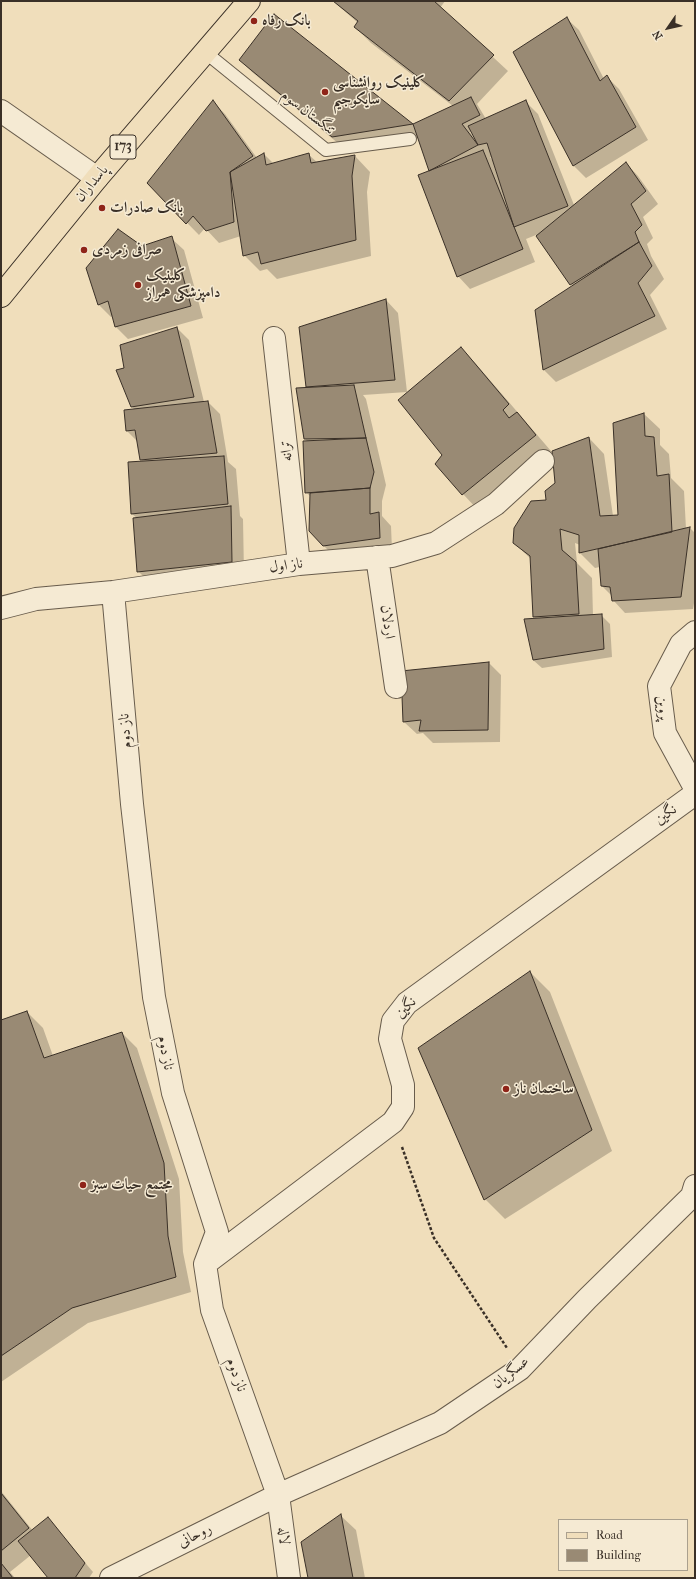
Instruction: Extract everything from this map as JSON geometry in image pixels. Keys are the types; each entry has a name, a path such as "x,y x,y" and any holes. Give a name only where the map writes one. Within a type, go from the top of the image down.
{"main road":[{"name":"پاسداران","path":"1,296 97,178 248,1"}],"street":[{"path":"1,111 97,178"},
{"name":"ترانه","path":"274,338 299,564"},
{"name":"ناز اول","path":"1,608 36,599 114,592 299,564 392,556 436,543 496,504 543,461"},
{"name":"اردلان","path":"378,557 396,687"},
{"name":"ناز دوم","path":"114,592 132,804 154,997 173,1093 217,1232 205,1264 212,1310 278,1495"},
{"name":"پروین","path":"695,632 681,644 659,686 665,733 695,788"},
{"name":"نگین","path":"205,1264 393,1122 403,1107 404,1085 390,1039 393,1021 407,1004 695,794"},
{"name":"عسگریان","path":"278,1495 440,1423 520,1369 587,1298 694,1194"},
{"name":"روحانی","path":"111,1578 278,1495"},
{"name":"لاله","path":"278,1495 289,1578"}],"lane":[{"name":"تنگستان سوم","path":"205,52 326,150 410,139"}],"path":[{"path":"393,1122 434,1238 520,1369"}],"building":[{"path":"333,1 434,1 494,55 449,101 354,27 358,21"},
{"name":"کلینیک روانشناسی سایکوجیم","path":"274,14 413,124 332,137 239,60"},
{"path":"567,17 600,81 607,75 636,127 573,166 513,52"},
{"path":"471,97 480,115 462,124 478,145 429,171 413,124"},
{"path":"213,100 253,156 230,172 234,222 206,231 193,216 186,224 147,183"},
{"path":"526,100 568,206 514,227 487,143 478,145 468,126"},
{"path":"483,150 523,249 457,277 418,175"},
{"path":"264,153 266,165 309,153 311,163 355,155 352,176 356,240 261,264 258,252 243,256 230,172"},
{"path":"626,162 646,191 631,204 642,225 635,232 639,242 570,285 536,236"},
{"name":"کلینیک دامپزشکی همراز","path":"118,229 142,246 172,236 191,306 115,327 108,301 98,305 86,268"},
{"path":"639,242 652,266 638,283 655,316 543,370 535,310"},
{"path":"386,299 395,380 306,387 299,327"},
{"path":"177,327 194,397 131,407 116,370 124,368 120,345"},
{"path":"461,347 509,404 503,410 509,418 517,412 536,435 462,495 435,464 442,455 398,400"},
{"path":"354,385 366,438 304,439 296,388"},
{"path":"208,401 217,453 140,460 135,430 126,431 124,410"},
{"path":"644,413 645,436 654,437 657,476 669,474 672,532 579,553 579,535 560,529 562,550 576,562 579,614 533,617 530,556 513,543 514,528 531,501 546,500 545,491 555,483 552,451 589,437 600,516 618,515 613,423"},
{"path":"366,438 374,472 370,488 305,493 303,441"},
{"path":"224,456 228,504 131,514 128,462"},
{"path":"370,488 370,514 379,512 380,538 323,546 309,531 310,493"},
{"path":"231,506 232,562 137,572 133,518"},
{"path":"690,527 681,597 612,601 610,587 601,586 598,549"},
{"path":"602,614 604,649 533,660 524,619"},
{"path":"489,662 488,730 419,731 421,720 403,722 401,671"},
{"name":"ساختمان ناز","path":"530,971 592,1130 484,1200 418,1048"},
{"name":"مجتمع حیات سبز","path":"27,1011 44,1058 122,1032 164,1163 168,1236 176,1277 72,1308 1,1356 1,1020"},
{"path":"1,1493 29,1528 1,1551"},
{"path":"341,1514 353,1578 308,1578 301,1542"},
{"path":"48,1517 85,1563 75,1578 48,1578 18,1541"},
{"path":"1,1563 13,1578 1,1578"}],"place":[{"name":"بانک رفاه","path":"254,21"},
{"name":"کلینیک روانشناسی سایکوجیم","path":"325,92"},
{"name":"بانک صادرات","path":"102,208"},
{"name":"صرافی زمردی","path":"84,250"},
{"name":"کلینیک دامپزشکی همراز","path":"138,285"},
{"name":"ساختمان ناز","path":"506,1089"},
{"name":"مجتمع حیات سبز","path":"83,1185"}]}
